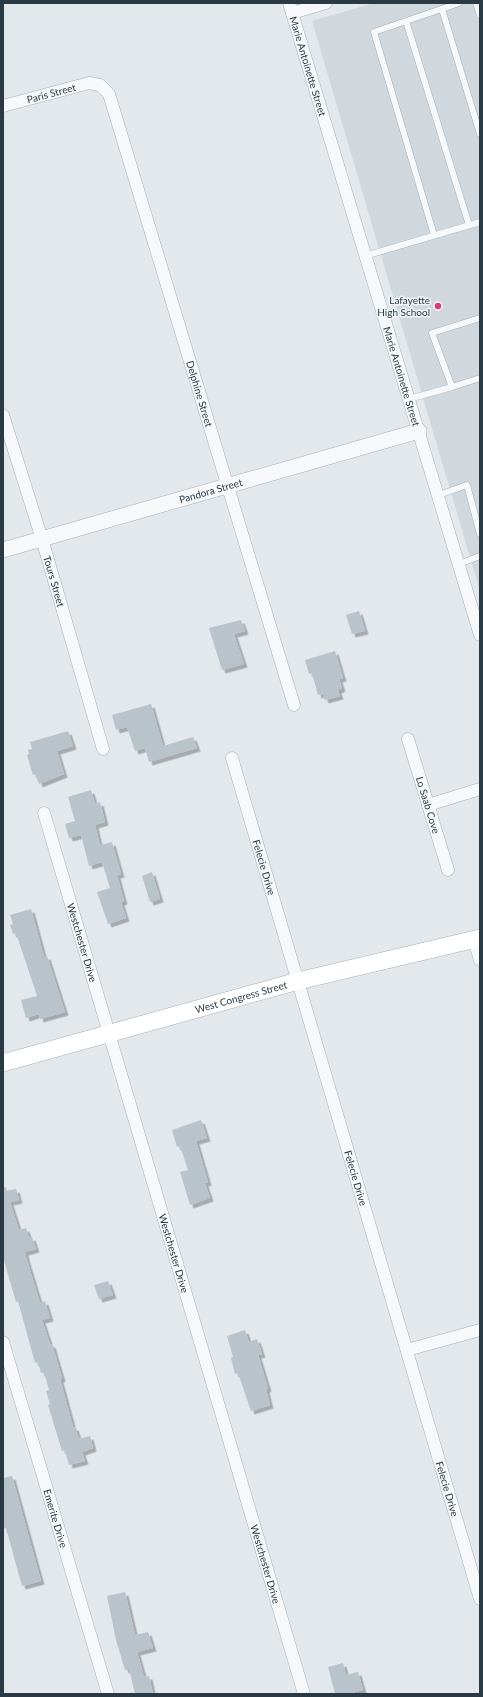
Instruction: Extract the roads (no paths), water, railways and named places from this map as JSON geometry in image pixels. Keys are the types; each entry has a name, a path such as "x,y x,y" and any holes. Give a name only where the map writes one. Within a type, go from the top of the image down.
{"main road":[{"name":"West Congress Street","path":"3,1063 298,981 477,939"}],"street":[{"path":"290,8 326,3"},
{"name":"Marie Antoinette Street","path":"290,8 439,495 480,635"},
{"name":"Paris Street","path":"3,106 89,83 100,85"},
{"name":"Delphine Street","path":"100,85 109,94 229,486 294,705"},
{"name":"Tours Street","path":"3,415 42,539 103,749"},
{"name":"Pandora Street","path":"3,550 419,432"},
{"name":"Lo Saab Cove","path":"408,739 448,870"},
{"name":"Felecie Drive","path":"232,758 480,1599"},
{"path":"428,805 480,789"},
{"name":"Westchester Drive","path":"44,813 304,1694"},
{"path":"477,939 480,960"},
{"path":"407,1350 480,1330"},
{"name":"Emerite Drive","path":"3,1342 108,1694"}],"lane":[{"path":"434,236 374,32 460,3"},
{"path":"476,3 480,16"},
{"path":"442,9 480,134"},
{"path":"406,21 469,225"},
{"path":"366,256 480,222"},
{"path":"452,387 432,333 480,318"},
{"path":"409,400 480,378"},
{"path":"439,495 467,485 480,534"},
{"path":"459,564 480,556"}],"place":[{"name":"Lafayette High School","path":"438,306"}]}
